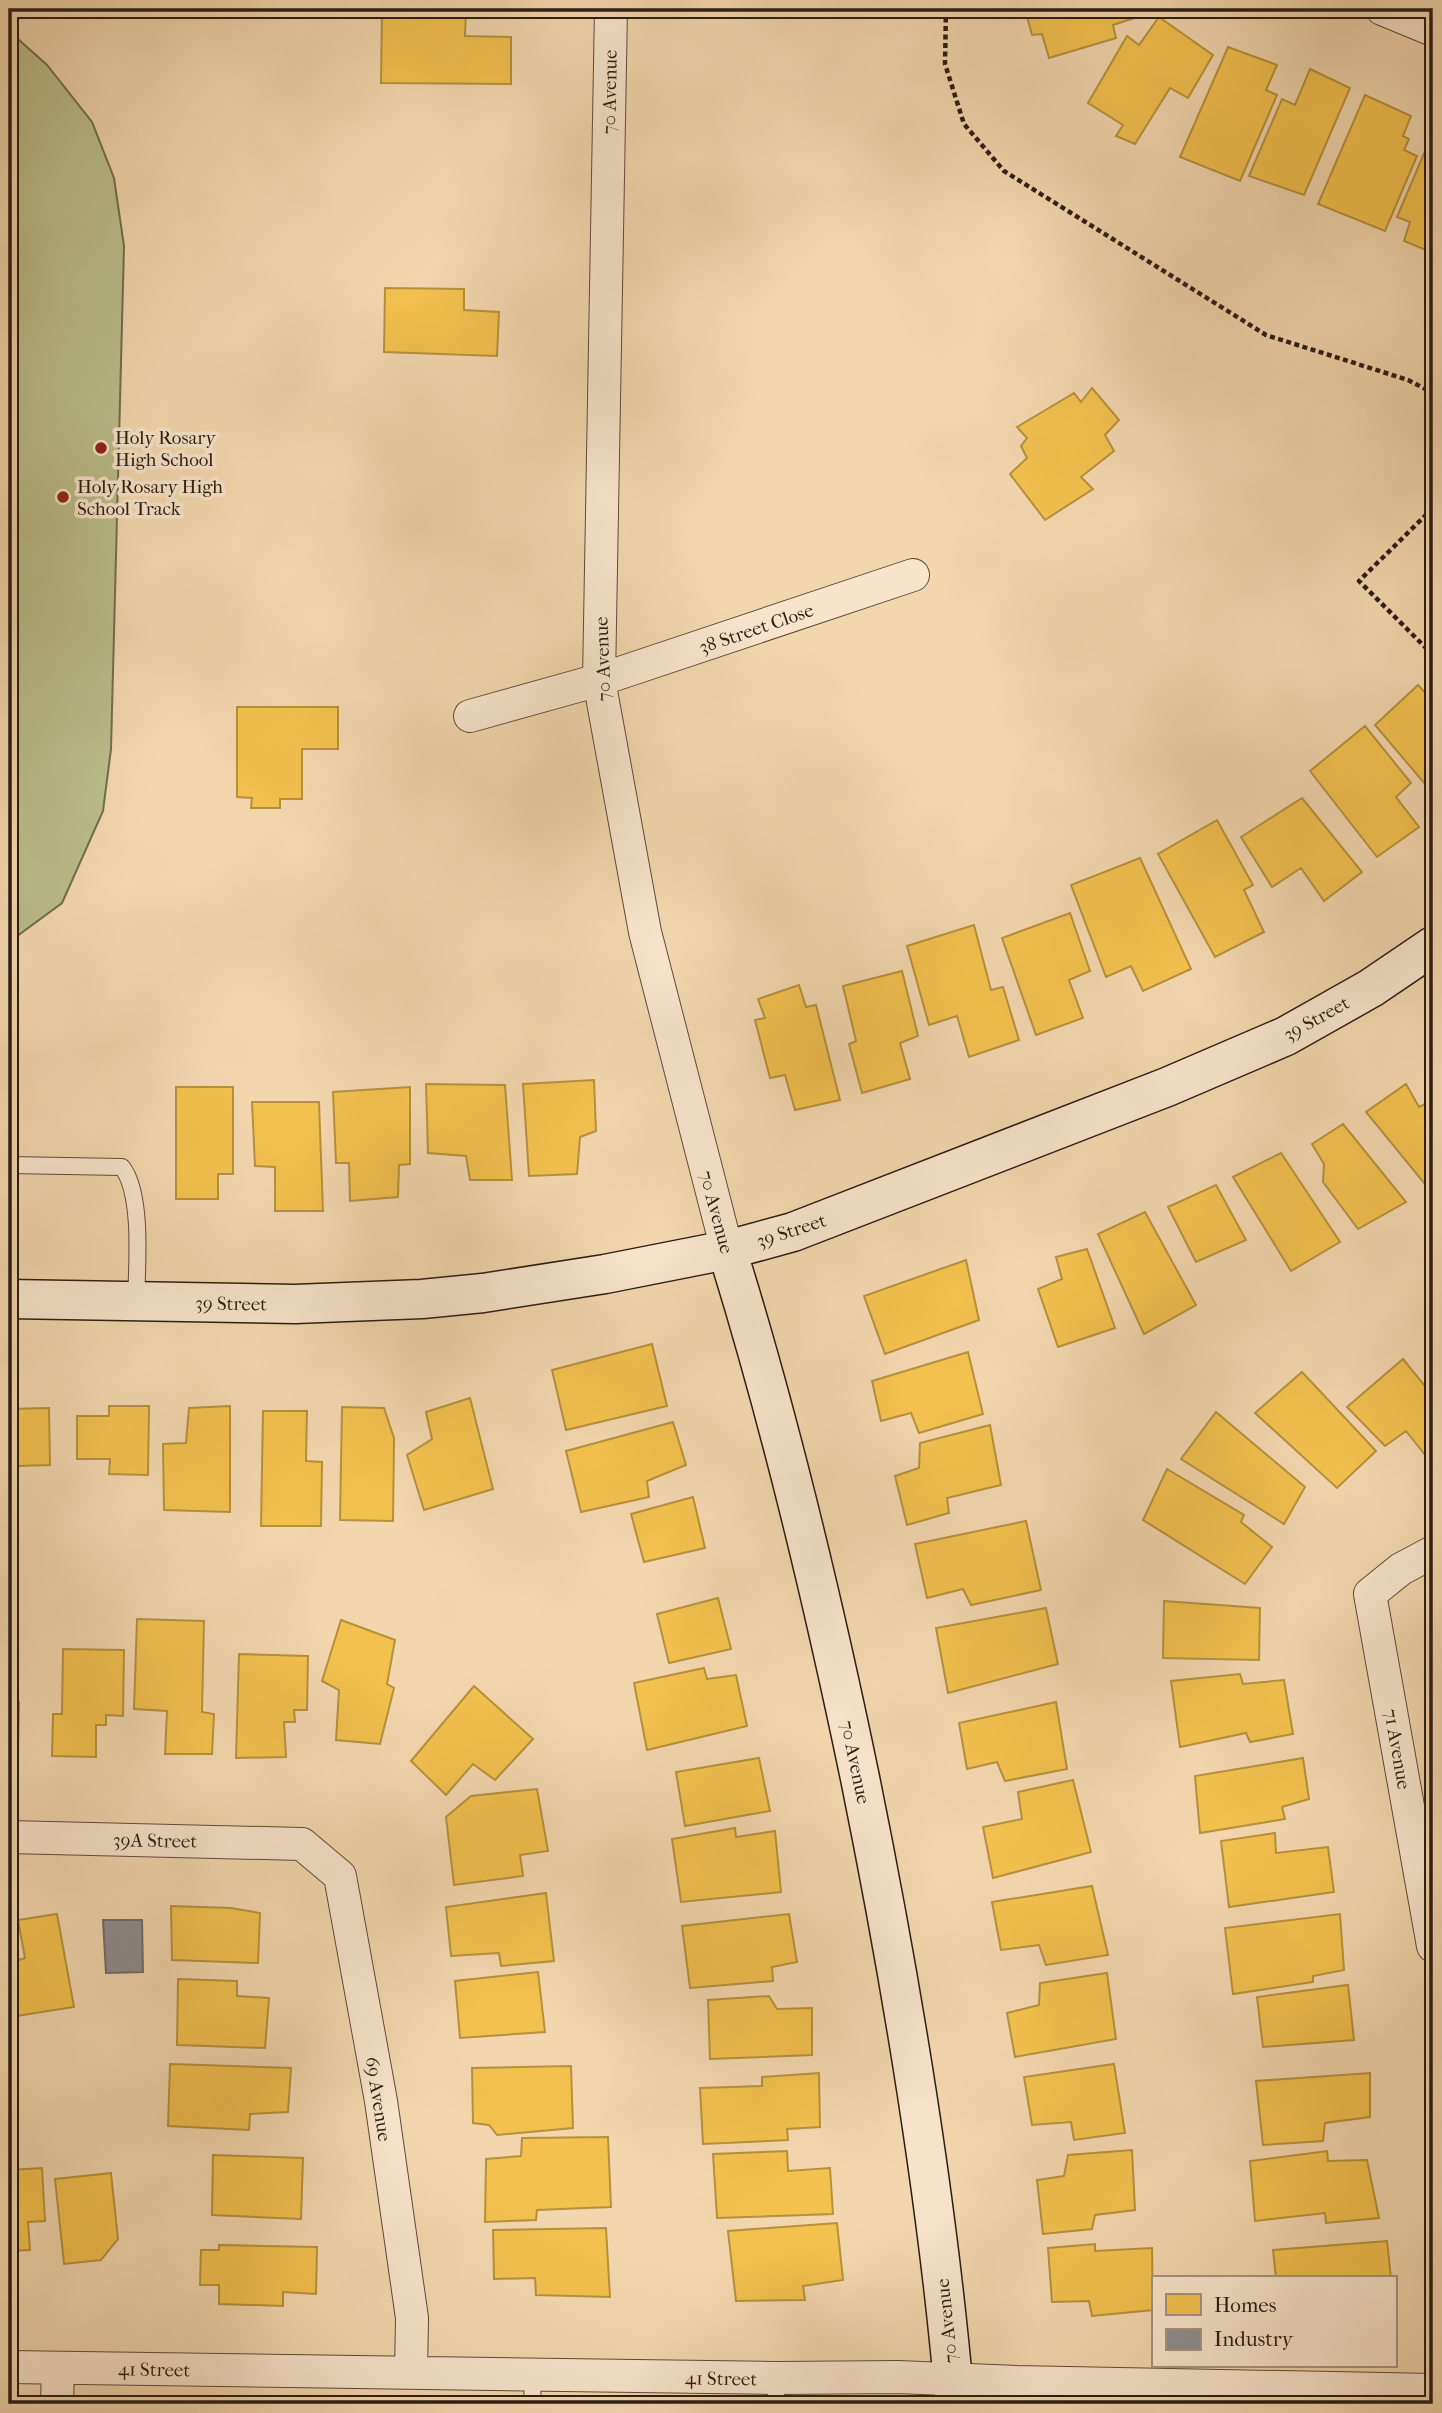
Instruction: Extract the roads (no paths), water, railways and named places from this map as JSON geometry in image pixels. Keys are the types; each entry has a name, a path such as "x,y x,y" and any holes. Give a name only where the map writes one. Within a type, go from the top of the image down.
{"street":[{"name":"70 Avenue","path":"611,9 598,680 645,932 727,1250 811,1552 876,1854 909,2036 954,2392"},
{"path":"1381,9 1433,30"},
{"name":"38 Street Close","path":"470,716 598,680 913,575"},
{"name":"39 Street","path":"9,1299 295,1304 422,1299 483,1293 605,1274 727,1250 785,1235 1167,1087 1286,1036 1371,988 1433,946"},
{"name":"71 Avenue","path":"1433,1552 1401,1569 1370,1594 1433,1946"},
{"name":"39A Street","path":"9,1837 302,1844"},
{"name":"69 Avenue","path":"302,1844 340,1876 381,2101 412,2318 411,2372"},
{"name":"41 Street","path":"9,2367 411,2372 533,2390 1240,2395 1433,2390"},
{"path":"57,2404 58,2368"}],"lane":[{"path":"9,1165 122,1167 131,1178 138,1241 136,1301"}],"place":[{"name":"Holy Rosary High School","path":"101,448"},
{"name":"Holy Rosary High School Track","path":"63,497"}]}
